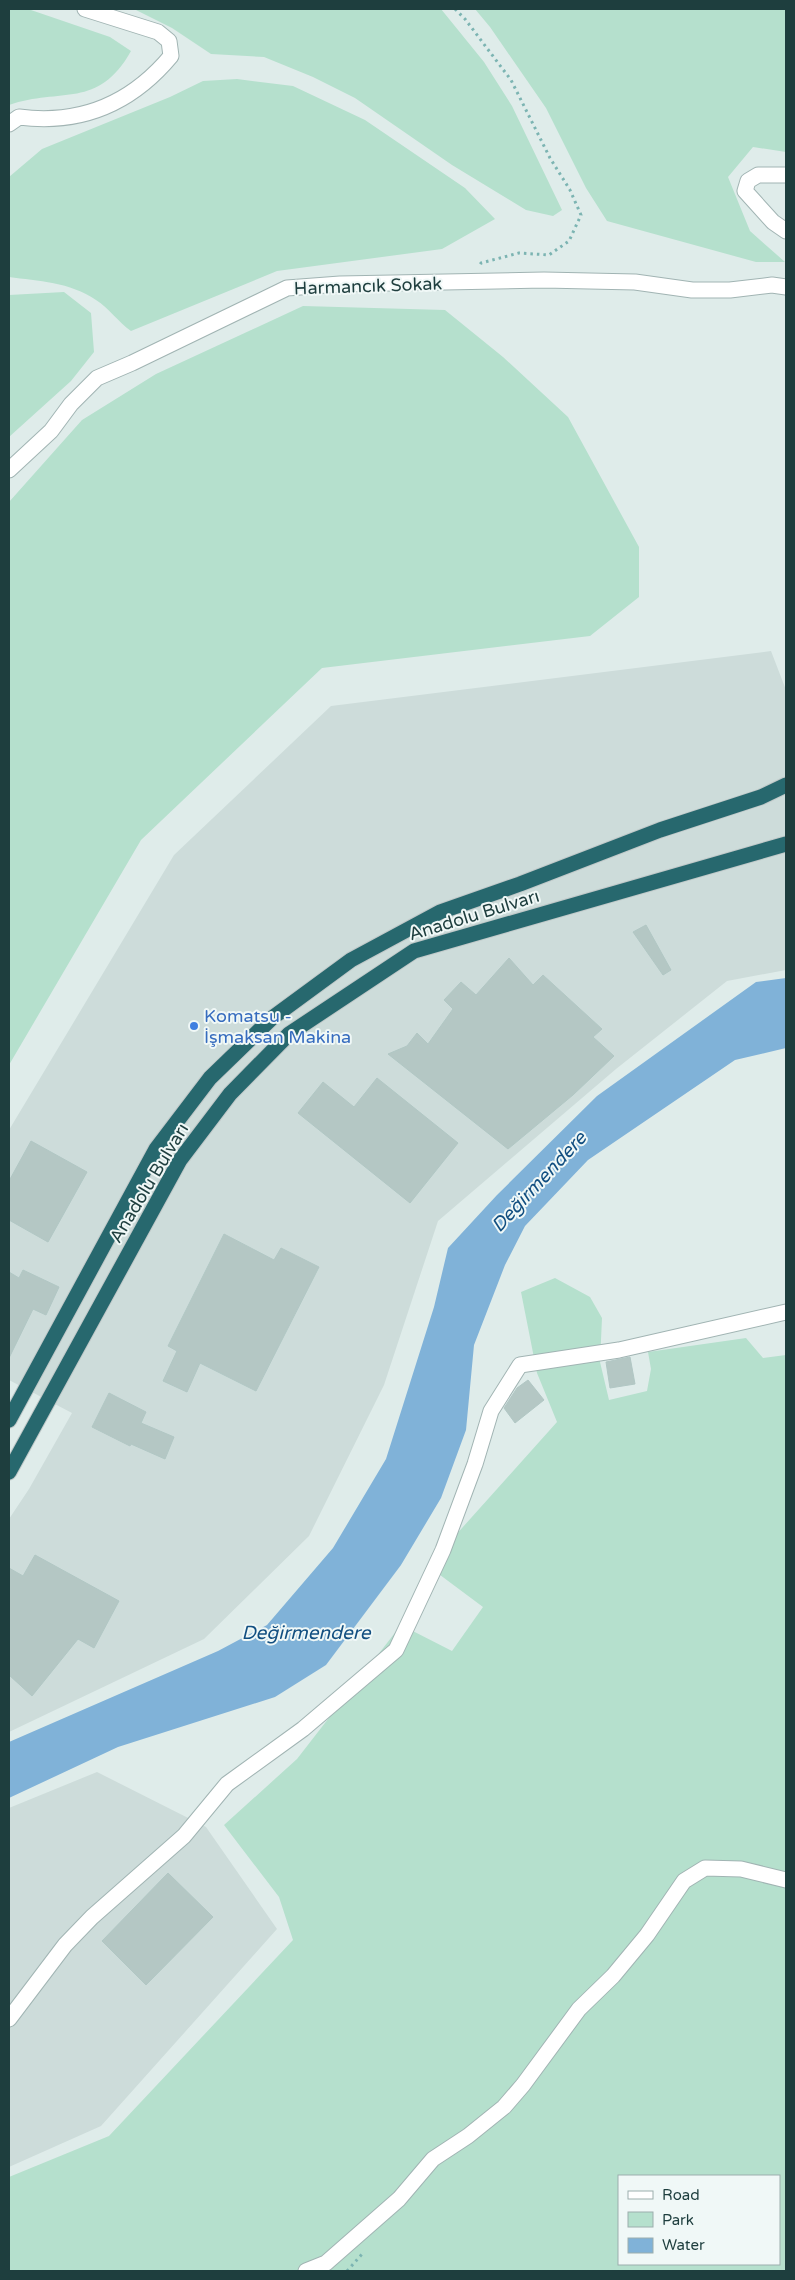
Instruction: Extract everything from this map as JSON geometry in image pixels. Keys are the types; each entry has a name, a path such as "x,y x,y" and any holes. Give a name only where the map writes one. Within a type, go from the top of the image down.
{"highway":[{"name":"Anadolu Bulvarı","path":"9,1420 156,1149 210,1078 272,1018 352,960 440,912 520,884 660,830 761,796 786,785"},
{"name":"Anadolu Bulvarı","path":"9,1472 180,1160 230,1094 289,1034 414,951 786,844"}],"street":[{"path":"9,124 19,117 38,120 87,115 131,93 171,56 169,41 158,32 85,9"},
{"path":"786,175 758,175 748,181 745,191 773,222 786,232"},
{"name":"Harmancık Sokak","path":"9,470 51,430 71,404 97,378 287,288 340,284 544,280 636,282 692,290 730,290 772,285 786,287"},
{"path":"9,2019 65,1945 92,1917 184,1836 227,1784 303,1729 396,1650 443,1550 475,1464 490,1411 520,1365 619,1350 786,1312"},
{"path":"306,2271 326,2264 399,2199 433,2159 468,2136 504,2107 523,2085 579,2010 613,1976 647,1935 684,1881 705,1868 741,1869 786,1880"}],"path":[{"path":"455,9 466,18 511,80 550,158 570,190 581,215 569,240 549,255 519,253 481,263 467,282"}],"shaded area":[{"path":"771,651 786,690 786,970 727,981 616,1069 438,1221 384,1385 309,1536 204,1639 9,1732 9,1519 29,1489 72,1413 9,1380 9,1130 174,855 331,706"},
{"path":"97,1772 206,1827 277,1929 101,2126 9,2167 9,1808"}],"green space":[{"path":"9,9 28,9 110,37 131,51 118,70 105,82 92,89 9,105"},
{"path":"134,9 441,9 484,62 512,106 562,210 553,216 526,210 452,165 355,98 313,77 264,57 211,54 172,28"},
{"path":"475,9 786,9 786,152 753,147 728,177 750,231 785,262 756,262 607,221 586,188 546,108 490,27"},
{"path":"237,79 293,86 365,120 465,188 495,219 442,249 277,271 131,331 101,303 76,289 54,283 9,277 9,177 42,149 170,97 203,81"},
{"path":"64,292 91,313 94,352 71,381 9,437 9,295"},
{"path":"303,306 445,310 503,357 568,417 639,547 639,597 590,636 322,668 141,840 9,1065 9,502 82,420 156,374"},
{"path":"555,1278 590,1297 602,1318 600,1362 609,1400 647,1391 651,1369 648,1352 746,1338 763,1358 786,1355 786,2271 9,2271 9,2177 109,2136 293,1940 279,1897 224,1825 297,1759 401,1625 452,1651 483,1607 428,1566 557,1422 537,1373 521,1292"}],"water":[{"name":"Değirmendere","path":"786,978 786,1048 735,1060 588,1160 525,1226 505,1265 474,1345 466,1430 441,1498 401,1565 326,1665 275,1697 118,1747 9,1798 9,1742 218,1651 267,1625 333,1548 386,1459 434,1307 448,1248 497,1195 597,1096 756,982"}],"building":[{"path":"646,925 671,970 663,975 633,932"},
{"path":"509,958 533,985 543,975 602,1029 593,1037 614,1056 573,1095 508,1149 388,1054 407,1046 417,1033 428,1044 453,1009 444,1000 461,982 476,995"},
{"path":"377,1078 458,1143 410,1203 298,1113 323,1082 354,1107"},
{"path":"31,1141 87,1172 48,1242 9,1220 9,1181"},
{"path":"224,1234 274,1260 281,1248 319,1267 256,1391 200,1363 187,1392 163,1381 177,1351 168,1346"},
{"path":"23,1270 59,1287 46,1315 33,1309 9,1358 9,1272 19,1278"},
{"path":"630,1357 635,1384 610,1388 606,1362"},
{"path":"528,1380 544,1400 515,1423 504,1408 517,1388"},
{"path":"109,1393 146,1412 141,1423 174,1437 165,1459 131,1444 130,1446 92,1427"},
{"path":"35,1555 119,1601 94,1648 78,1639 32,1696 9,1675 9,1568 23,1576"},
{"path":"168,1873 213,1917 146,1985 102,1941"}],"place":[{"name":"Komatsu - İşmaksan Makina","path":"194,1026"}]}
